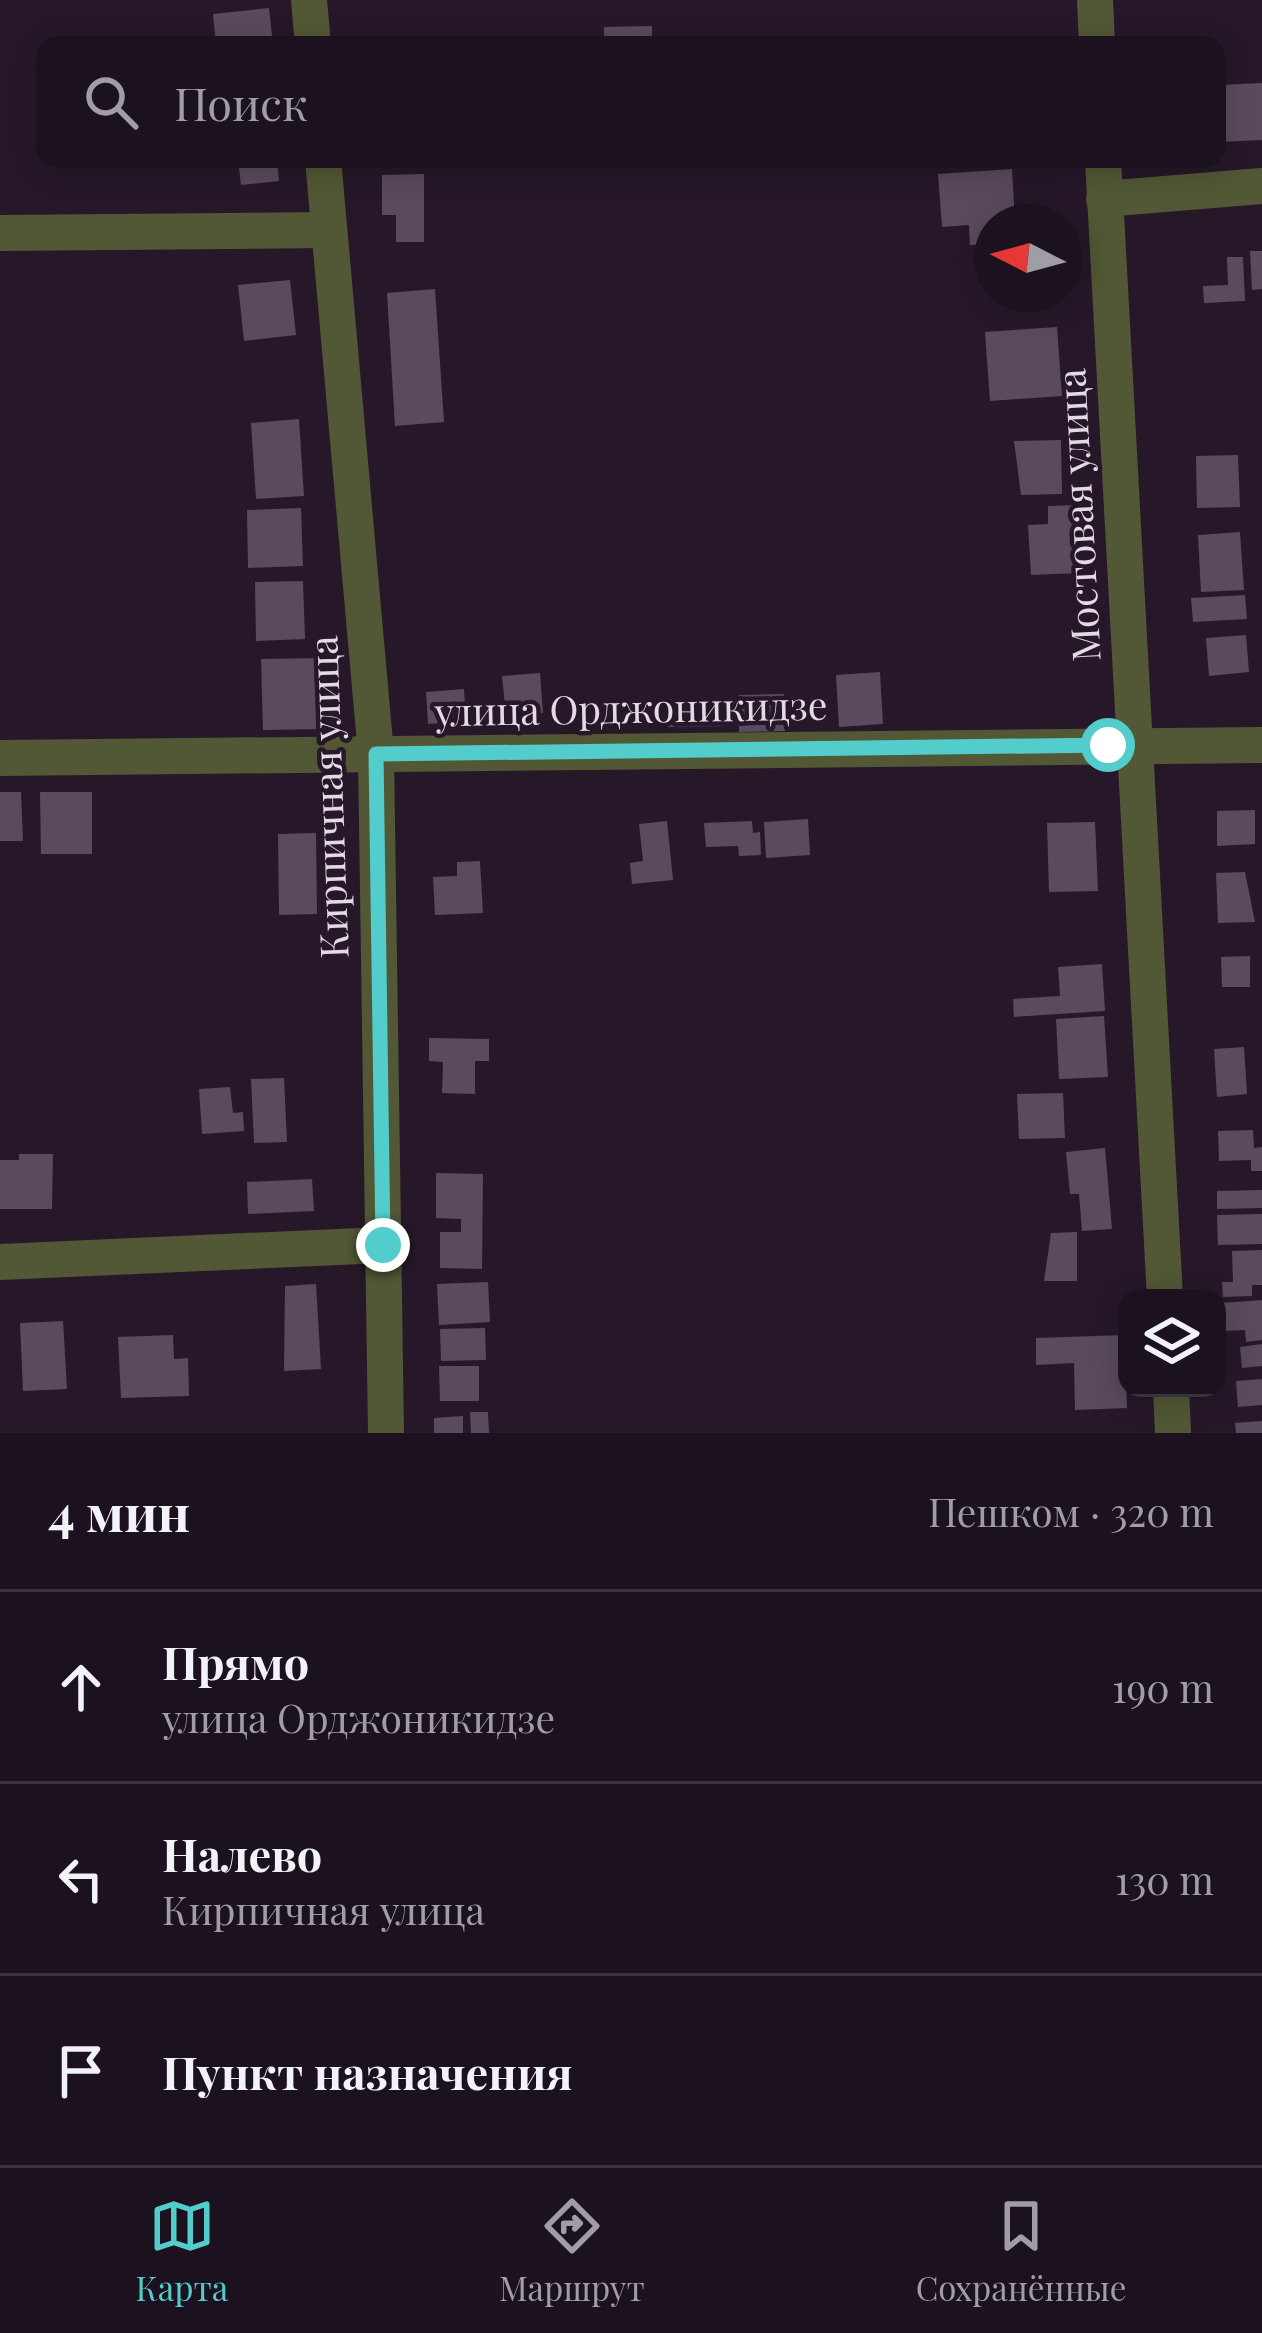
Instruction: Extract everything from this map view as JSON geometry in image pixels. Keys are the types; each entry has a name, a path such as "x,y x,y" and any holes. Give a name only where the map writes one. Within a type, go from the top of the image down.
{"street":[{"path":"309,0 312,36"},
{"path":"1095,0 1097,36"},
{"name":"Кирпичная улица","path":"324,168 376,754 386,1433"},
{"name":"Мостовая улица","path":"1103,168 1164,1289"},
{"path":"1105,199 1262,187"},
{"path":"0,233 329,230"},
{"name":"улица Орджоникидзе","path":"0,758 1262,745"},
{"path":"0,1262 383,1245"},
{"path":"1171,1397 1173,1433"}],"building":[{"path":"269,8 272,36 215,36 213,14"},
{"path":"652,26 652,36 604,36 604,27"},
{"path":"1262,83 1262,140 1226,142 1226,85"},
{"path":"239,168 278,168 279,181 241,185"},
{"path":"1012,169 1014,204 974,204 974,245 970,245 969,225 942,227 938,174"},
{"path":"424,174 424,242 396,242 396,215 382,215 382,175"},
{"path":"1250,251 1262,251 1262,289 1252,290"},
{"path":"1227,257 1243,257 1245,301 1204,303 1203,286 1228,285"},
{"path":"290,280 296,335 244,341 238,285"},
{"path":"435,289 444,422 395,426 387,293"},
{"path":"1057,327 1062,396 990,401 985,332"},
{"path":"299,419 304,496 256,499 251,423"},
{"path":"1061,440 1062,494 1021,495 1014,441"},
{"path":"1238,455 1240,507 1197,508 1196,456"},
{"path":"1076,505 1079,573 1031,575 1028,525 1048,524 1048,506"},
{"path":"301,508 303,566 248,568 247,510"},
{"path":"1240,532 1244,590 1201,592 1198,535"},
{"path":"303,581 305,639 256,641 255,582"},
{"path":"1245,595 1247,619 1193,622 1191,598"},
{"path":"1246,635 1249,672 1209,676 1206,638"},
{"path":"323,658 325,729 263,730 261,659"},
{"path":"880,672 883,724 839,727 836,675"},
{"path":"540,673 543,713 506,716 502,676"},
{"path":"464,689 466,721 428,724 426,692"},
{"path":"784,694 785,731 739,732 739,695"},
{"path":"723,698 724,726 668,727 667,699"},
{"path":"0,792 21,792 23,841 0,841"},
{"path":"40,792 92,792 92,854 41,854"},
{"path":"1255,810 1255,844 1217,846 1217,811"},
{"path":"808,819 810,855 766,858 764,822"},
{"path":"667,821 673,880 632,884 630,863 643,861 639,824"},
{"path":"752,821 753,833 760,832 761,855 739,856 738,846 706,847 704,823"},
{"path":"1095,822 1098,891 1049,892 1047,823"},
{"path":"316,833 317,914 279,915 278,834"},
{"path":"480,861 483,913 435,915 433,877 457,876 457,862"},
{"path":"1245,872 1255,922 1218,923 1216,873"},
{"path":"1250,956 1250,987 1222,987 1221,957"},
{"path":"1102,964 1105,1011 1014,1017 1013,999 1060,996 1058,967"},
{"path":"1104,1016 1108,1077 1059,1079 1056,1019"},
{"path":"429,1038 489,1039 489,1061 475,1061 475,1094 442,1093 443,1062 429,1061"},
{"path":"1244,1047 1247,1094 1217,1097 1214,1049"},
{"path":"284,1078 287,1142 254,1143 251,1079"},
{"path":"230,1087 233,1113 243,1112 244,1131 202,1134 199,1089"},
{"path":"1063,1093 1065,1138 1019,1139 1017,1094"},
{"path":"1253,1130 1254,1148 1262,1147 1262,1171 1251,1171 1251,1160 1219,1161 1218,1131"},
{"path":"1105,1148 1112,1229 1082,1231 1079,1194 1070,1194 1066,1152"},
{"path":"19,1154 53,1154 52,1209 0,1209 0,1160 19,1160"},
{"path":"436,1173 483,1174 482,1269 440,1268 440,1232 461,1232 461,1219 436,1218"},
{"path":"312,1179 314,1211 248,1214 247,1182"},
{"path":"1262,1190 1262,1208 1217,1209 1217,1191"},
{"path":"1262,1214 1262,1244 1218,1245 1217,1215"},
{"path":"1077,1232 1077,1281 1044,1281 1051,1233"},
{"path":"1262,1250 1262,1285 1252,1285 1252,1296 1226,1297 1222,1289 1222,1282 1233,1282 1232,1251"},
{"path":"488,1282 490,1322 439,1325 437,1284"},
{"path":"316,1284 321,1369 284,1371 285,1286"},
{"path":"1262,1300 1262,1340 1246,1342 1245,1330 1226,1331 1226,1303"},
{"path":"63,1321 67,1389 23,1391 20,1323"},
{"path":"485,1328 486,1360 441,1361 440,1329"},
{"path":"173,1335 174,1359 188,1358 189,1396 121,1398 118,1337"},
{"path":"1118,1335 1118,1397 1127,1397 1127,1408 1075,1410 1074,1363 1036,1365 1036,1338"},
{"path":"1262,1344 1262,1366 1242,1368 1240,1347"},
{"path":"439,1366 479,1366 479,1401 440,1401"},
{"path":"1262,1379 1262,1405 1238,1407 1236,1381"},
{"path":"470,1412 488,1412 489,1433 471,1433"},
{"path":"463,1416 463,1433 434,1433 434,1418"},
{"path":"1262,1421 1262,1433 1236,1433 1235,1423"}],"route":[{"path":"383,1245 376,754 1108,745"}]}
